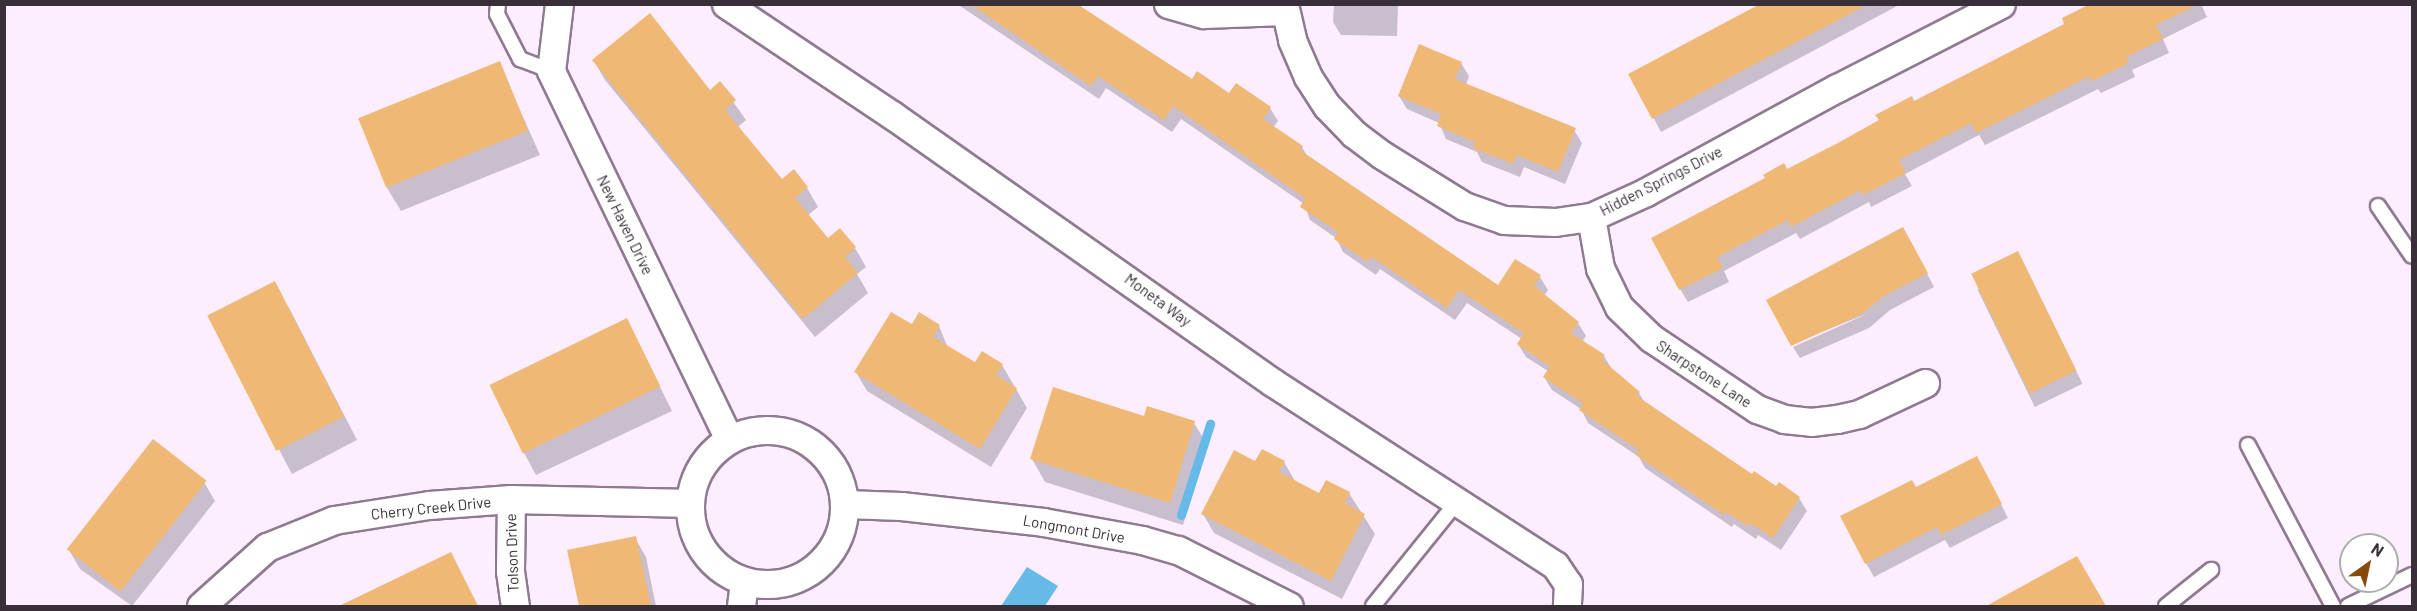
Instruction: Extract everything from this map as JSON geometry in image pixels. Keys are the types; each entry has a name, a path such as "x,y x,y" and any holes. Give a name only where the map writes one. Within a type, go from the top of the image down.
{"street":[{"path":"551,71 559,4"},
{"name":"Moneta Way","path":"726,4 892,115 1272,382 1456,503 1556,565 1568,584 1567,606"},
{"path":"1168,4 1204,14 1284,8"},
{"name":"Hidden Springs Drive","path":"1284,8 1294,46 1327,106 1382,155 1464,206 1504,220 1556,222 1591,217 1646,192 1837,88 2001,4"},
{"name":"New Haven Drive","path":"551,71 729,439"},
{"name":"Sharpstone Lane","path":"1591,217 1600,268 1619,307 1651,338 1758,409 1802,421 1837,418 1859,414 1925,383"},
{"path":"754,430 780,431 805,440 826,456 835,471 845,504 842,529 831,550 815,568 793,580 742,594 704,551 692,528 690,503 695,478 709,455 729,439 754,430"},
{"name":"Cherry Creek Drive","path":"201,606 267,547 334,520 429,505 511,499 690,503"},
{"name":"Tolson Drive","path":"511,499 510,571 515,606"},
{"name":"Longmont Drive","path":"845,504 1043,522 1142,540 1178,550 1288,606"}],"lane":[{"path":"498,4 497,14 520,58 551,71"},
{"path":"2378,206 2412,256"},
{"path":"2247,445 2333,606"},
{"path":"1373,606 1456,503"},
{"path":"2166,606 2211,570"},
{"path":"2348,606 2412,575"}],"water":[{"path":"1027,567 1058,586 1045,606 1001,606"}],"building":[{"path":"970,4 1077,4 1192,79 1197,71 1229,93 1236,83 1271,107 1263,119 1303,146 1300,150 1498,285 1515,259 1541,275 1534,286 1579,322 1571,333 1605,355 1602,360 1640,392 1637,396 1752,474 1754,471 1776,486 1779,482 1800,497 1773,538 1750,523 1748,526 1726,512 1724,515 1636,455 1639,450 1579,410 1583,403 1543,377 1550,366 1517,344 1524,333 1459,290 1447,308 1372,257 1368,262 1334,239 1338,232 1300,207 1305,198 1173,106 1164,120 1098,76 1091,86"},
{"path":"1760,4 1868,4 1652,119 1628,74"},
{"path":"2090,4 2199,4 2156,25 2163,39 2126,57 2129,63 2092,81 2090,76 1976,133 1971,123 1899,160 1906,173 1863,195 1860,190 1791,227 1788,220 1717,257 1723,268 1679,290 1651,238 1765,178 1763,175 1784,163 1787,169 1836,144 1879,120 1875,115 1912,96 1914,101 2064,24 2062,18"},
{"path":"650,13 710,90 720,81 736,100 725,110 782,179 794,169 808,187 795,198 828,238 840,228 856,247 845,257 858,273 803,319 592,60"},
{"path":"1419,44 1462,62 1455,79 1576,128 1558,172 1517,155 1513,164 1473,148 1475,142 1437,126 1441,114 1398,96"},
{"path":"500,61 528,131 386,188 358,118"},
{"path":"1903,227 1928,273 1882,297 1862,314 1791,346 1766,300"},
{"path":"2018,251 2076,371 2030,393 1971,274"},
{"path":"275,281 344,416 276,451 207,316"},
{"path":"891,312 912,324 919,312 940,325 933,337 975,362 982,351 1003,364 996,375 1017,388 980,449 854,372"},
{"path":"627,318 660,386 523,453 489,385"},
{"path":"1053,387 1144,416 1147,406 1195,421 1170,503 1030,459"},
{"path":"153,439 207,481 120,591 67,549"},
{"path":"1262,449 1285,461 1279,472 1319,493 1326,480 1350,492 1345,503 1365,514 1331,581 1201,514 1234,450 1255,461"},
{"path":"1977,456 2002,504 1941,535 1937,527 1865,564 1840,516 1912,480 1916,487"},
{"path":"636,536 651,606 579,606 567,550"},
{"path":"451,552 478,606 339,606"},
{"path":"2077,556 2106,606 1986,606"}],"waterway":[{"path":"1181,515 1210,424"}]}
